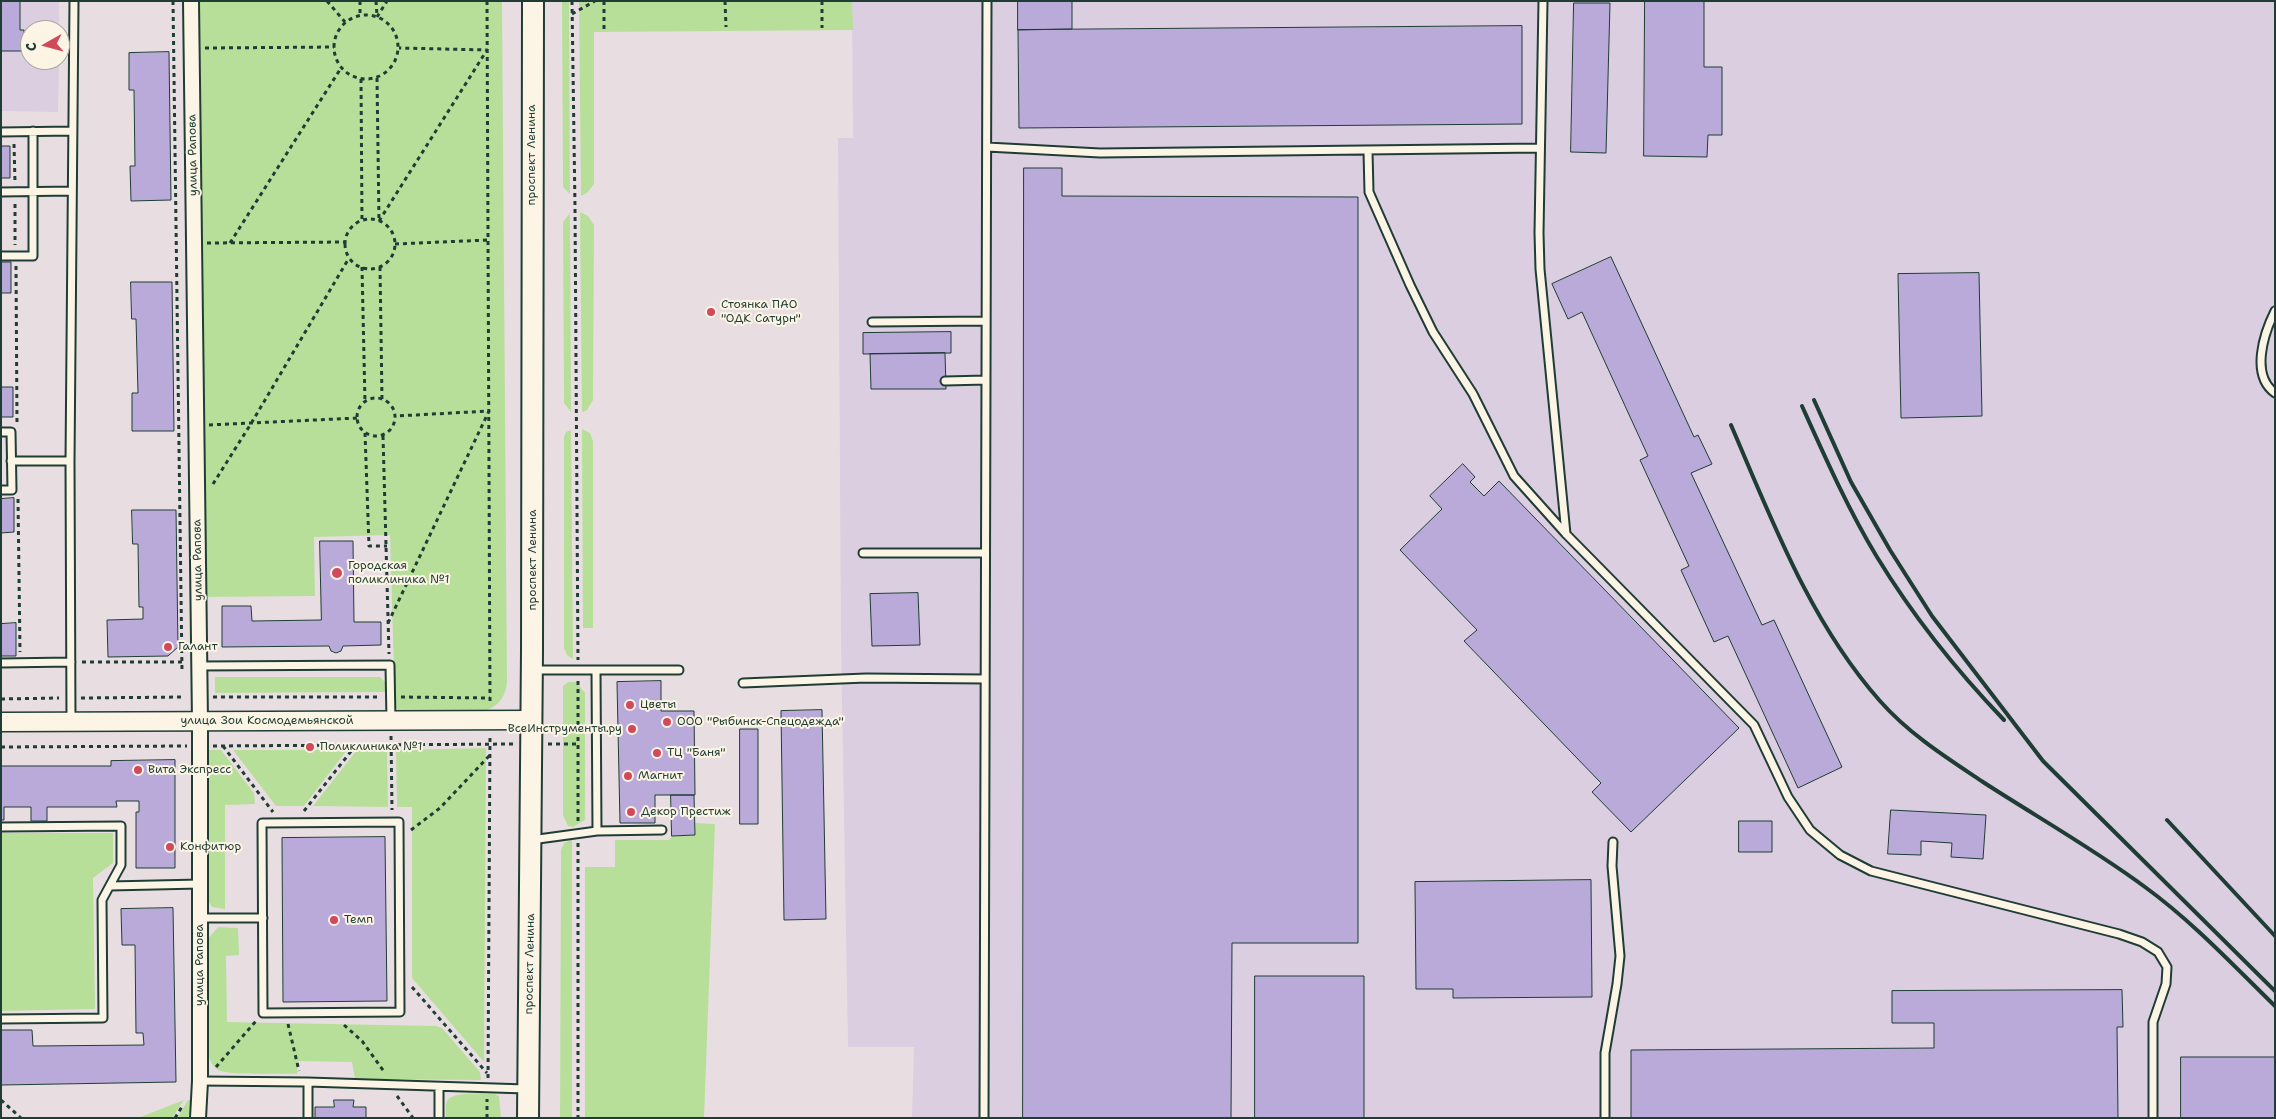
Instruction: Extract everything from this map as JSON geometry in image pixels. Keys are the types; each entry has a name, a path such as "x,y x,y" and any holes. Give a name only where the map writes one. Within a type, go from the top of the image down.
{"main road":[{"name":"проспект Ленина","path":"528,1118 532,744 532,1"}],"street":[{"name":"улица Рапова","path":"191,1 199,666 199,697 192,722 200,746 200,1081 198,1118"},
{"name":"улица Зои Космодемьянской","path":"1,722 532,720"}],"lane":[{"path":"71,722 70,461 74,1"},
{"path":"984,1118 987,1"},
{"path":"1543,1 1540,269 1566,534"},
{"path":"1,256 33,256 33,131"},
{"path":"1,132 72,131"},
{"path":"987,146 1100,153 1540,148"},
{"path":"1368,150 1369,192 1410,285 1433,332 1473,394 1514,476 1566,534 1754,725 1788,797 1810,830 1840,855 1871,871 2120,934 2142,942 2158,952 2166,967 2166,984 2153,1022 2153,1118"},
{"path":"1,192 72,191"},
{"path":"2275,311 2267,327 2261,348 2262,370 2275,393"},
{"path":"872,322 986,321"},
{"path":"946,380 986,380"},
{"path":"1,432 11,432 12,490 1,490"},
{"path":"11,461 70,461"},
{"path":"863,553 985,553"},
{"path":"1,663 71,662"},
{"path":"199,666 390,665 391,721"},
{"path":"532,670 679,670"},
{"path":"596,670 597,831"},
{"path":"743,683 866,678 985,679"},
{"path":"392,822 399,822 400,1012 263,1013 262,823 392,822"},
{"path":"1,828 121,826 121,865 102,900 104,1018 1,1019"},
{"path":"531,840 597,831 662,830"},
{"path":"1605,1118 1605,1053 1620,956 1612,866 1613,842"},
{"path":"110,886 200,884"},
{"path":"200,918 263,918"},
{"path":"200,1081 391,1084 528,1089"},
{"path":"305,1082 308,1118"},
{"path":"439,1087 439,1118"}],"path":[{"path":"172,1 183,679"},
{"path":"327,1 345,22"},
{"path":"360,1 360,16"},
{"path":"376,1 377,17"},
{"path":"377,17 387,1"},
{"path":"487,1 491,744 487,1118"},
{"path":"572,1 576,206 578,1118"},
{"path":"572,14 596,1"},
{"path":"604,1 604,32"},
{"path":"725,1 726,27"},
{"path":"822,1 822,28"},
{"path":"360,16 377,17 392,27 399,48 392,67 377,78 361,79 353,77 341,68 334,53 337,32 345,22 360,16"},
{"path":"192,48 334,47"},
{"path":"399,48 488,50"},
{"path":"379,222 488,50"},
{"path":"230,243 341,68"},
{"path":"377,78 379,222"},
{"path":"361,79 362,221"},
{"path":"14,132 18,432"},
{"path":"197,501 207,494 349,258 346,242 352,227 362,221 379,222 389,228 395,244 390,259 380,266 370,269 362,267 349,258"},
{"path":"395,244 488,240"},
{"path":"194,244 346,242"},
{"path":"380,266 382,399"},
{"path":"362,267 365,402"},
{"path":"365,434 377,437 383,436 393,428 396,416 391,404 382,399 372,398 365,402 358,411 357,418 358,424 365,434 369,546 386,546"},
{"path":"396,416 489,411"},
{"path":"388,623 489,411"},
{"path":"196,426 357,418"},
{"path":"383,436 390,665"},
{"path":"18,490 20,663"},
{"path":"71,662 182,661 199,666"},
{"path":"184,688 184,697 192,722 185,746 185,756"},
{"path":"1,699 184,697 490,698"},
{"path":"391,721 392,822"},
{"path":"1,748 578,744"},
{"path":"296,822 356,745"},
{"path":"223,746 281,822"},
{"path":"399,836 440,808 490,755"},
{"path":"400,974 488,1074"},
{"path":"331,1012 362,1041 379,1063 394,1092 414,1118"},
{"path":"200,1081 215,1068 263,1013"},
{"path":"285,1013 305,1082"},
{"path":"175,1118 187,1098"},
{"path":"1,1100 21,1118"}],"shaded area":[{"path":"1,1 59,1 59,20 20,20 20,70 59,70 58,112 1,111"},
{"path":"852,1 2275,1 2275,1118 912,1118 914,1047 848,1047 841,640 838,138 853,138"}],"green space":[{"path":"198,1 502,1 507,683 501,699 495,706 487,710 399,711 395,706 390,535 314,537 315,596 204,597"},
{"path":"562,1 569,1 570,194 563,187"},
{"path":"579,1 852,1 853,30 594,32 594,184 587,193 581,196"},
{"path":"580,212 588,216 594,225 593,400 587,410 582,412"},
{"path":"570,213 571,412 564,403 563,222"},
{"path":"582,429 590,433 593,441 593,628 583,628"},
{"path":"571,430 573,659 567,655 564,648 564,437 566,432"},
{"path":"215,677 380,677 385,682 385,692 215,693"},
{"path":"568,682 576,682 585,693 585,820 573,827 568,826 563,815 563,686"},
{"path":"486,748 484,1062 412,978 412,807 397,807 396,750"},
{"path":"206,750 221,750 254,793 255,804 225,805 225,909 212,907 206,897"},
{"path":"233,750 347,750 304,806 276,806"},
{"path":"357,750 387,750 388,807 313,806"},
{"path":"695,823 715,824 704,1118 585,1118 585,867 615,867 615,840 669,840 672,836 695,835"},
{"path":"1,833 113,833 113,863 93,878 95,1009 1,1011"},
{"path":"572,839 572,1118 560,1118 561,850 564,843"},
{"path":"218,927 238,928 239,955 226,956 227,1022 436,1026 442,1028 480,1072 481,1080 355,1079 352,1062 298,1061 297,1074 245,1074 218,1070 210,1061 208,1054 207,940"},
{"path":"461,1094 495,1094 499,1096 501,1118 446,1118 446,1103 450,1098"},
{"path":"184,1100 172,1118 138,1118"},
{"path":"188,1100 191,1100 191,1118 177,1118"}],"building":[{"path":"1,1 20,1 20,51 1,51"},
{"path":"1018,1 1072,1 1072,29 1018,30"},
{"path":"1645,1 1704,1 1704,67 1722,67 1722,135 1708,135 1707,157 1644,156"},
{"path":"1574,3 1610,3 1606,153 1571,152"},
{"path":"1522,26 1522,124 1019,128 1018,30"},
{"path":"169,52 171,200 131,201 130,166 135,166 134,90 129,90 129,53"},
{"path":"1,146 10,146 10,178 1,178"},
{"path":"1024,168 1062,168 1062,196 1358,197 1358,943 1232,943 1231,1118 1023,1118"},
{"path":"1611,257 1694,437 1698,435 1712,464 1691,473 1762,625 1774,620 1842,767 1798,788 1728,636 1714,642 1681,570 1689,566 1640,460 1648,456 1582,312 1568,319 1552,284"},
{"path":"1,262 11,262 11,293 1,293"},
{"path":"1979,273 1982,416 1901,418 1898,274"},
{"path":"131,282 172,282 174,431 132,431 132,393 138,393 136,319 132,319"},
{"path":"951,332 951,353 863,354 863,333"},
{"path":"945,353 946,389 871,389 870,354"},
{"path":"1,387 13,387 13,417 1,417"},
{"path":"1463,464 1475,477 1470,482 1484,496 1499,481 1739,728 1631,832 1592,792 1601,783 1464,641 1477,630 1400,550 1442,509 1430,496"},
{"path":"14,498 14,532 1,533 1,499"},
{"path":"132,510 176,510 178,647 168,656 108,657 107,620 143,619 143,607 139,607 138,544 133,544"},
{"name":"Городская поликлиника №1","path":"320,541 353,541 354,622 381,622 381,645 343,646 341,651 336,653 331,651 329,646 222,647 222,606 251,606 252,621 321,620"},
{"path":"918,593 920,645 872,646 870,594"},
{"path":"16,623 16,656 1,656 1,624"},
{"name":"ТЦ \"Баня\"","path":"661,681 661,711 694,711 695,795 655,795 655,823 620,823 617,682"},
{"path":"822,710 826,919 784,920 781,711"},
{"path":"740,729 758,729 758,824 740,824"},
{"path":"175,760 175,868 136,868 136,812 139,812 139,801 116,801 117,807 47,807 47,821 31,821 31,807 4,807 4,820 1,820 1,766 111,766 111,761"},
{"path":"671,795 694,795 695,835 672,836"},
{"path":"1891,810 1986,815 1983,859 1951,857 1952,843 1921,841 1921,855 1888,854"},
{"path":"1739,821 1772,821 1772,852 1739,852"},
{"name":"Темп","path":"385,837 387,1001 283,1002 282,838"},
{"path":"1591,880 1592,997 1453,998 1453,989 1416,989 1415,882"},
{"path":"173,908 176,1082 1,1085 1,1030 32,1030 33,1046 144,1045 143,1033 136,1033 135,945 122,945 121,909"},
{"path":"1255,976 1364,976 1364,1118 1255,1118"},
{"path":"2122,990 2123,1027 2117,1027 2118,1118 1631,1118 1631,1050 1934,1048 1934,1023 1892,1023 1892,991"},
{"path":"2181,1057 2275,1057 2275,1118 2181,1118"},
{"path":"334,1100 354,1100 353,1107 366,1107 366,1118 315,1118 315,1107 334,1107"}],"railway":[{"path":"1814,400 1851,482 1890,550 1932,616 2043,761 2275,991"},
{"path":"1802,406 1828,464 1866,539 1891,579 1936,642 2004,720"},
{"path":"1731,425 1778,533 1813,604 1855,670 1891,713 1942,755 2106,859 2163,900 2212,944 2275,1006"},
{"path":"2167,820 2275,936"}],"place":[{"name":"Стоянка ПАО \"ОДК Сатурн\"","path":"711,312"},
{"name":"Городская поликлиника №1","path":"337,573"},
{"name":"Галант","path":"168,647"},
{"name":"Цветы","path":"630,705"},
{"name":"ООО \"Рыбинск-Спецодежда\"","path":"667,722"},
{"name":"ВсеИнструменты.ру","path":"632,729"},
{"name":"Поликлиника №1","path":"310,747"},
{"name":"ТЦ \"Баня\"","path":"657,753"},
{"name":"Вита Экспресс","path":"138,770"},
{"name":"Магнит","path":"628,776"},
{"name":"Декор Престиж","path":"631,812"},
{"name":"Конфитюр","path":"170,847"},
{"name":"Темп","path":"334,920"}]}
